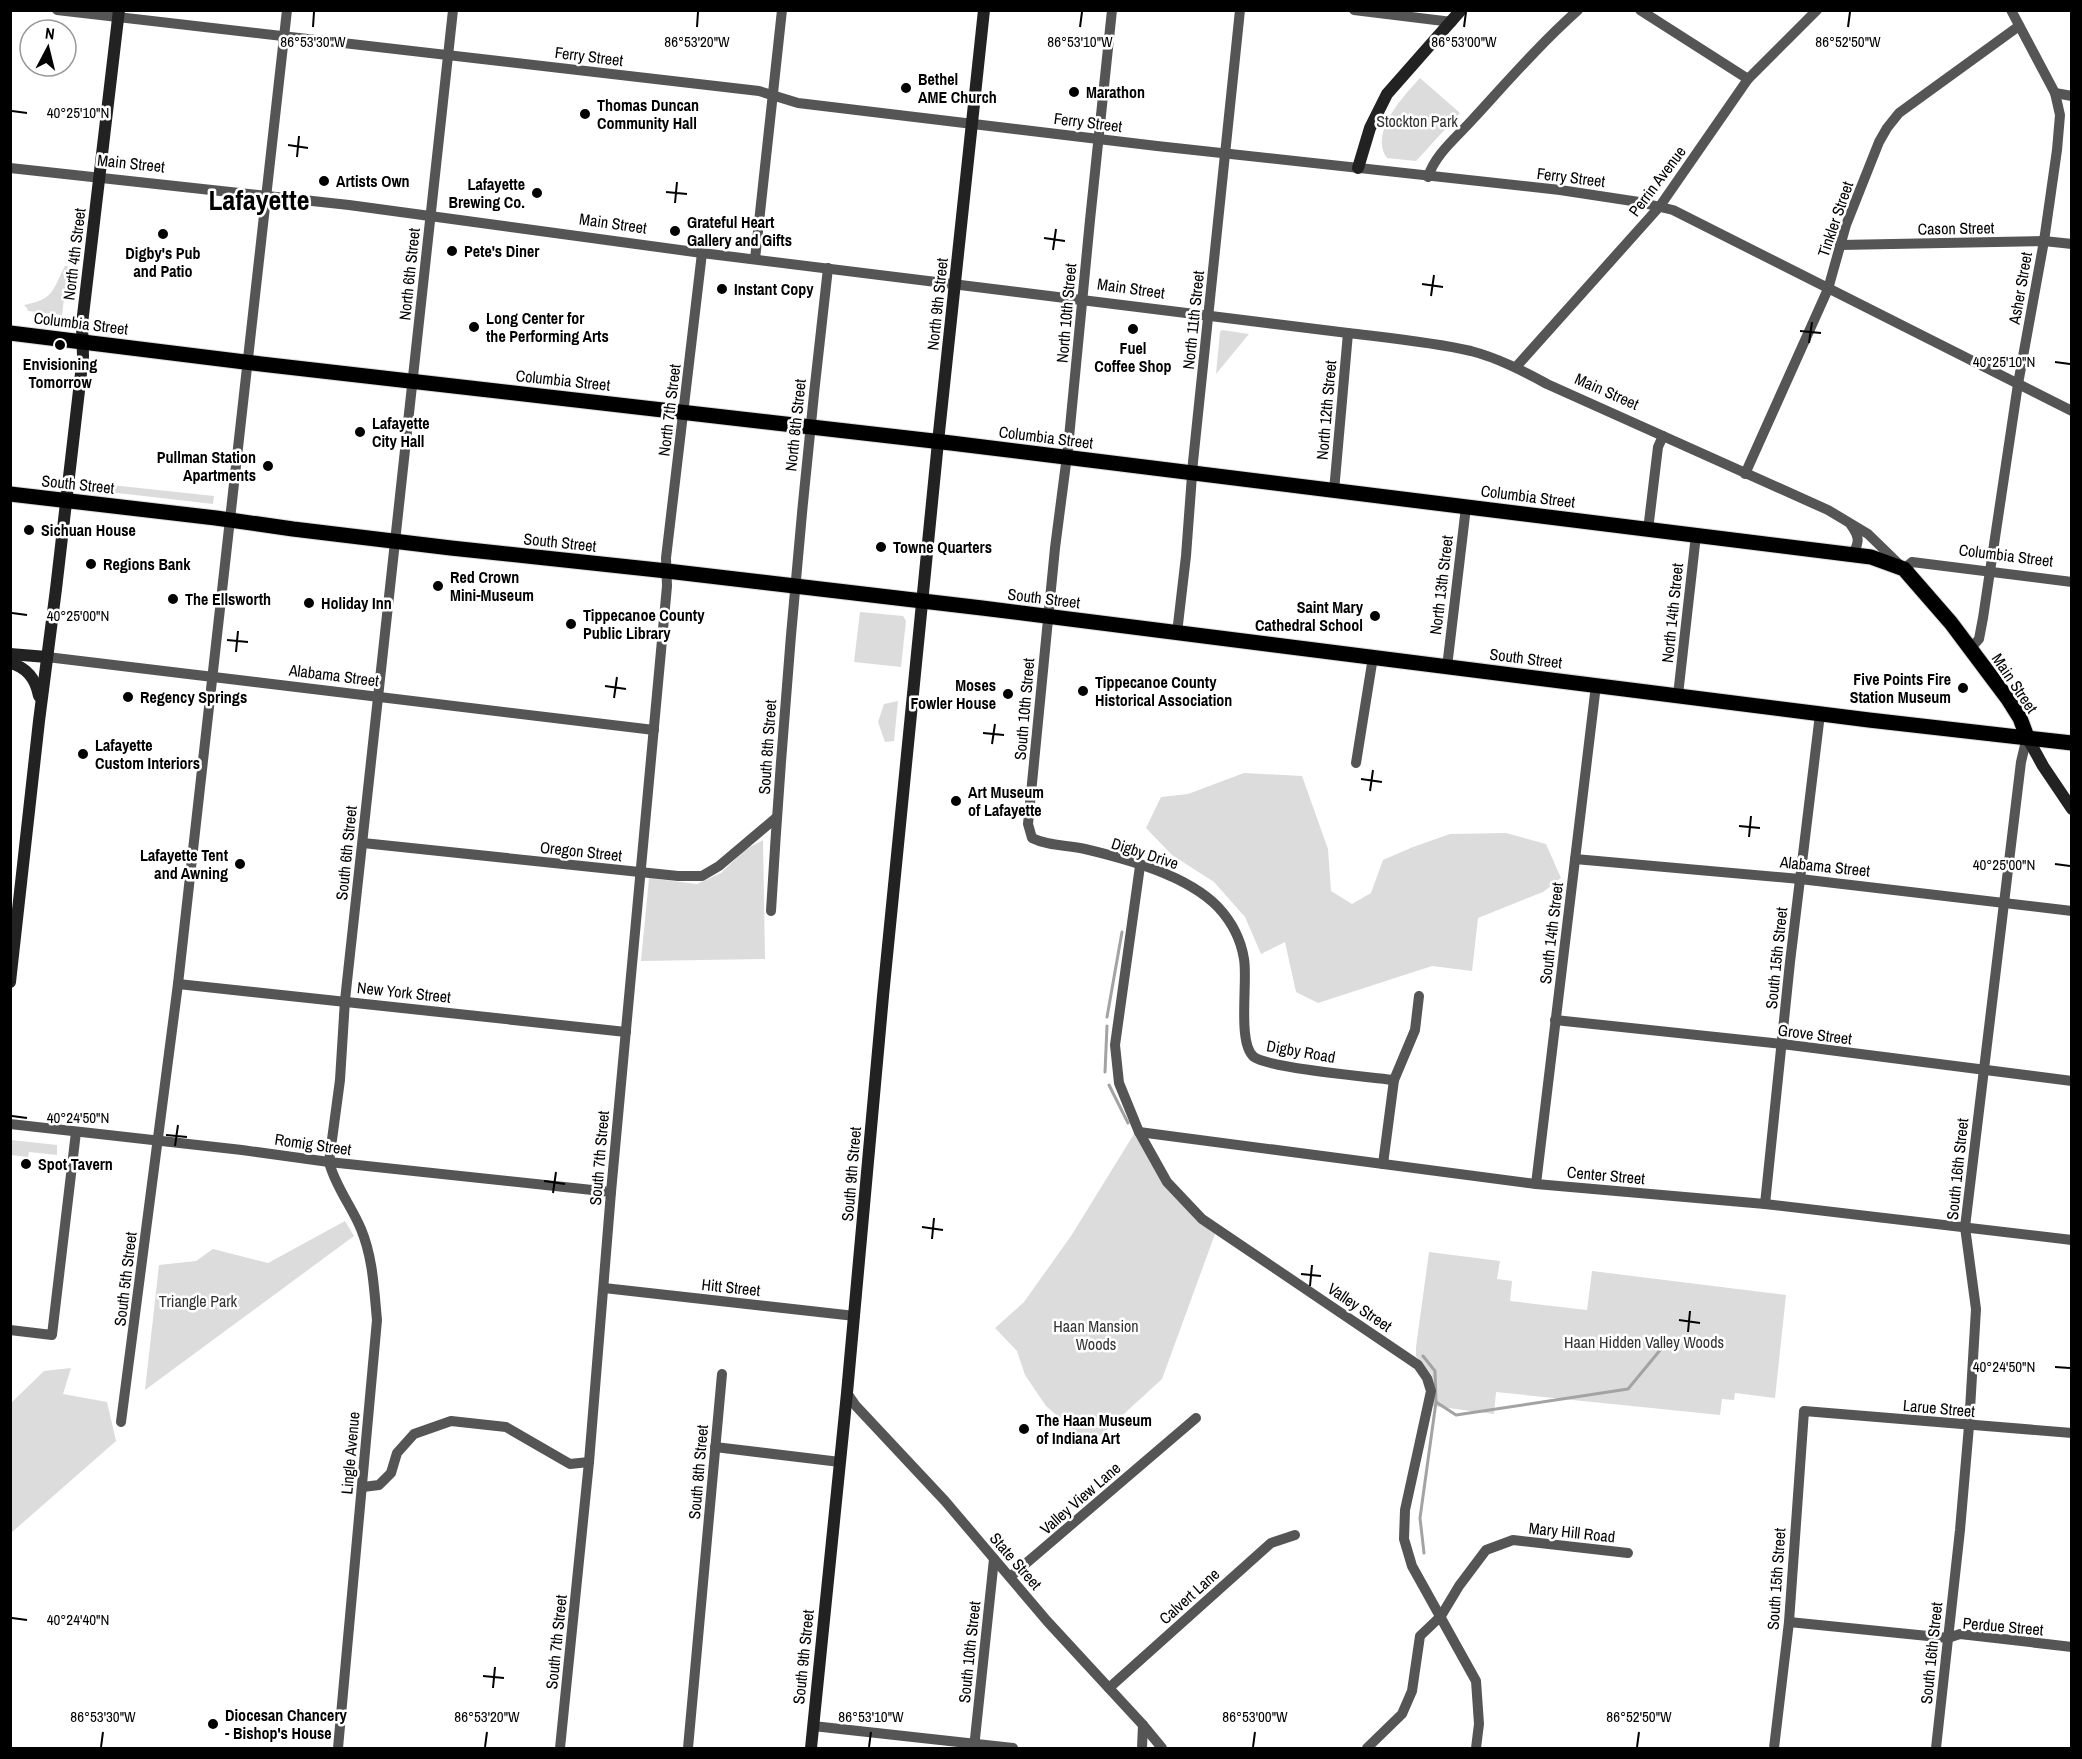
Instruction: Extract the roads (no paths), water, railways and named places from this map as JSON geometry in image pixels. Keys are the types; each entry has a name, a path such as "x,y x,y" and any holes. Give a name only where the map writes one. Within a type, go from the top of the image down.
{"main road":[{"name":"Columbia Street","path":"10,333 938,441 1648,530 1853,553 1904,569"},
{"name":"South Street","path":"10,494 795,586 1820,714 2072,743"},
{"name":"Main Street","path":"1904,569 1951,623 2008,699 2020,718 2027,738"}],"street":[{"name":"Ferry Street","path":"57,10 119,14 283,36 759,91 798,103 1428,177 1560,190 1660,206 1673,210 2072,411"},
{"name":"South 5th Street","path":"121,1422 178,984 287,10"},
{"name":"North 6th Street","path":"396,541 453,10"},
{"path":"755,259 782,10"},
{"name":"North 9th Street","path":"924,602 938,441 984,10"},
{"name":"North 10th Street","path":"1048,617 1067,458 1112,10"},
{"name":"North 11th Street","path":"1178,633 1192,473 1240,10"},
{"path":"1354,10 1452,22"},
{"path":"1358,168 1370,128 1387,94 1461,10"},
{"path":"1428,177 1432,164 1541,44 1578,10"},
{"path":"1640,10 1748,79"},
{"name":"Perrin Avenue","path":"1516,367 1660,206 1748,79 1817,10"},
{"name":"Asher Street","path":"1970,649 1979,639 2018,384 2044,242 2060,115 2055,93 2011,10"},
{"name":"North 4th Street","path":"10,982 40,707 83,356 82,324 119,14"},
{"name":"Tinkler Street","path":"1745,474 1828,289 1840,245 1873,157 1887,128 1899,113 2019,26"},
{"path":"2055,93 2072,96"},
{"name":"Main Street","path":"10,168 430,215 702,253 1435,344 1472,352 1516,367 1547,384 1827,510 1868,534 1904,569"},
{"name":"Cason Street","path":"1840,245 2044,242 2072,244"},
{"name":"North 7th Street","path":"667,571 666,558 702,253"},
{"name":"North 8th Street","path":"795,586 828,268"},
{"name":"North 12th Street","path":"1334,490 1348,333"},
{"path":"1648,530 1658,447 1663,436"},
{"name":"North 13th Street","path":"1447,667 1466,507"},
{"path":"1851,525 1857,532 1858,540 1858,546 1853,553"},
{"name":"North 14th Street","path":"1678,695 1696,535"},
{"name":"South 6th Street","path":"330,1165 340,1080 345,1000 396,541"},
{"name":"Columbia Street","path":"1904,569 1912,562 2072,582"},
{"name":"South 7th Street","path":"560,1749 589,1462 667,571"},
{"name":"South 8th Street","path":"771,911 795,586"},
{"name":"South 9th Street","path":"811,1749 855,1316 884,985 924,602"},
{"name":"South 10th Street","path":"1032,838 1029,824 1048,617"},
{"name":"Alabama Street","path":"10,654 654,730"},
{"path":"1356,763 1373,657"},
{"path":"10,663 25,669 36,683 40,707"},
{"name":"South 14th Street","path":"1536,1184 1596,685"},
{"name":"South 15th Street","path":"1765,1204 1820,714"},
{"name":"Main Street","path":"2027,738 2072,809"},
{"name":"South 16th Street","path":"1936,1749 1969,1426 1976,1309 1965,1227 2003,903 2021,762 2027,738"},
{"name":"Oregon Street","path":"363,843 678,876 702,876 719,866 777,818"},
{"name":"Digby Drive","path":"1032,838 1041,843 1084,849 1182,881 1218,907 1232,926"},
{"name":"Alabama Street","path":"1575,859 1800,879 2072,911"},
{"name":"Valley Street","path":"1140,866 1115,1045 1119,1083 1139,1132 1167,1182 1202,1219 1418,1365 1427,1378 1431,1392 1405,1510 1404,1539 1412,1566 1476,1681 1479,1724 1476,1749"},
{"name":"Digby Road","path":"1232,926 1244,956 1246,972 1245,1038 1248,1049 1254,1057 1284,1065 1394,1080"},
{"name":"New York Street","path":"178,984 345,1000 626,1032"},
{"path":"1383,1164 1394,1080 1415,1030 1419,996"},
{"name":"Grove Street","path":"1555,1020 1782,1044 2072,1081"},
{"name":"Romig Street","path":"10,1124 157,1140 330,1165 611,1192"},
{"path":"10,1330 52,1335 76,1132"},
{"name":"Center Street","path":"1139,1132 1536,1184 1765,1204 2072,1240"},
{"name":"Lingle Avenue","path":"330,1165 362,1231 372,1266 376,1320 338,1749"},
{"name":"Hitt Street","path":"604,1288 855,1316"},
{"name":"South 8th Street","path":"688,1749 722,1374"},
{"name":"State Street","path":"847,1394 945,1501 1162,1749"},
{"name":"South 15th Street","path":"1774,1749 1789,1622 1804,1411"},
{"name":"Larue Street","path":"1804,1411 2072,1433"},
{"name":"Valley View Lane","path":"1011,1577 1196,1418"},
{"path":"363,1486 379,1485 391,1473 398,1453 414,1434 451,1420 506,1427 570,1464 589,1462"},
{"path":"715,1447 840,1462"},
{"name":"Calvert Lane","path":"1109,1688 1271,1543 1295,1535"},
{"name":"Mary Hill Road","path":"1367,1749 1402,1714 1412,1691 1420,1636 1441,1616 1459,1586 1486,1550 1513,1540 1628,1553"},
{"name":"South 10th Street","path":"974,1746 994,1559"},
{"name":"Perdue Street","path":"1789,1622 1948,1638 1960,1634 2072,1647"},
{"path":"1142,1749 1143,1725"},
{"path":"813,1726 1013,1749"}],"waterway":[{"path":"1107,1017 1122,932"},
{"path":"1105,1072 1107,1026"},
{"path":"1109,1085 1128,1123"},
{"path":"1423,1356 1435,1371 1436,1402 1456,1415 1628,1389 1666,1343"},
{"path":"1424,1553 1420,1518 1436,1402"}],"place":[{"name":"Bethel AME Church","path":"906,88"},
{"name":"Marathon","path":"1074,92"},
{"name":"Thomas Duncan Community Hall","path":"585,114"},
{"name":"Artists Own","path":"324,181"},
{"name":"Lafayette Brewing Co.","path":"537,193"},
{"name":"Grateful Heart Gallery and Gifts","path":"675,231"},
{"name":"Digby's Pub and Patio","path":"163,234"},
{"name":"Pete's Diner","path":"452,251"},
{"name":"Instant Copy","path":"722,289"},
{"name":"Long Center for the Performing Arts","path":"474,327"},
{"name":"Fuel Coffee Shop","path":"1133,329"},
{"name":"Envisioning Tomorrow","path":"60,345"},
{"name":"Lafayette City Hall","path":"360,432"},
{"name":"Pullman Station Apartments","path":"268,466"},
{"name":"Sichuan House","path":"29,530"},
{"name":"Towne Quarters","path":"881,547"},
{"name":"Regions Bank","path":"91,564"},
{"name":"Red Crown Mini-Museum","path":"438,586"},
{"name":"The Ellsworth","path":"173,599"},
{"name":"Holiday Inn","path":"309,603"},
{"name":"Saint Mary Cathedral School","path":"1375,616"},
{"name":"Tippecanoe County Public Library","path":"571,624"},
{"name":"Five Points Fire Station Museum","path":"1963,688"},
{"name":"Tippecanoe County Historical Association","path":"1083,691"},
{"name":"Moses Fowler House","path":"1008,694"},
{"name":"Regency Springs","path":"128,697"},
{"name":"Lafayette Custom Interiors","path":"83,754"},
{"name":"Art Museum of Lafayette","path":"956,801"},
{"name":"Lafayette Tent and Awning","path":"240,864"},
{"name":"Spot Tavern","path":"26,1164"},
{"name":"The Haan Museum of Indiana Art","path":"1024,1429"},
{"name":"Diocesan Chancery - Bishop's House","path":"213,1724"}],"district":[{"name":"Lafayette","path":"259,200"}],"park label":[{"name":"Stockton Park","path":"1417,121"},
{"name":"Triangle Park","path":"198,1301"},
{"name":"Haan Mansion Woods","path":"1096,1335"},
{"name":"Haan Hidden Valley Woods","path":"1644,1342"}]}
